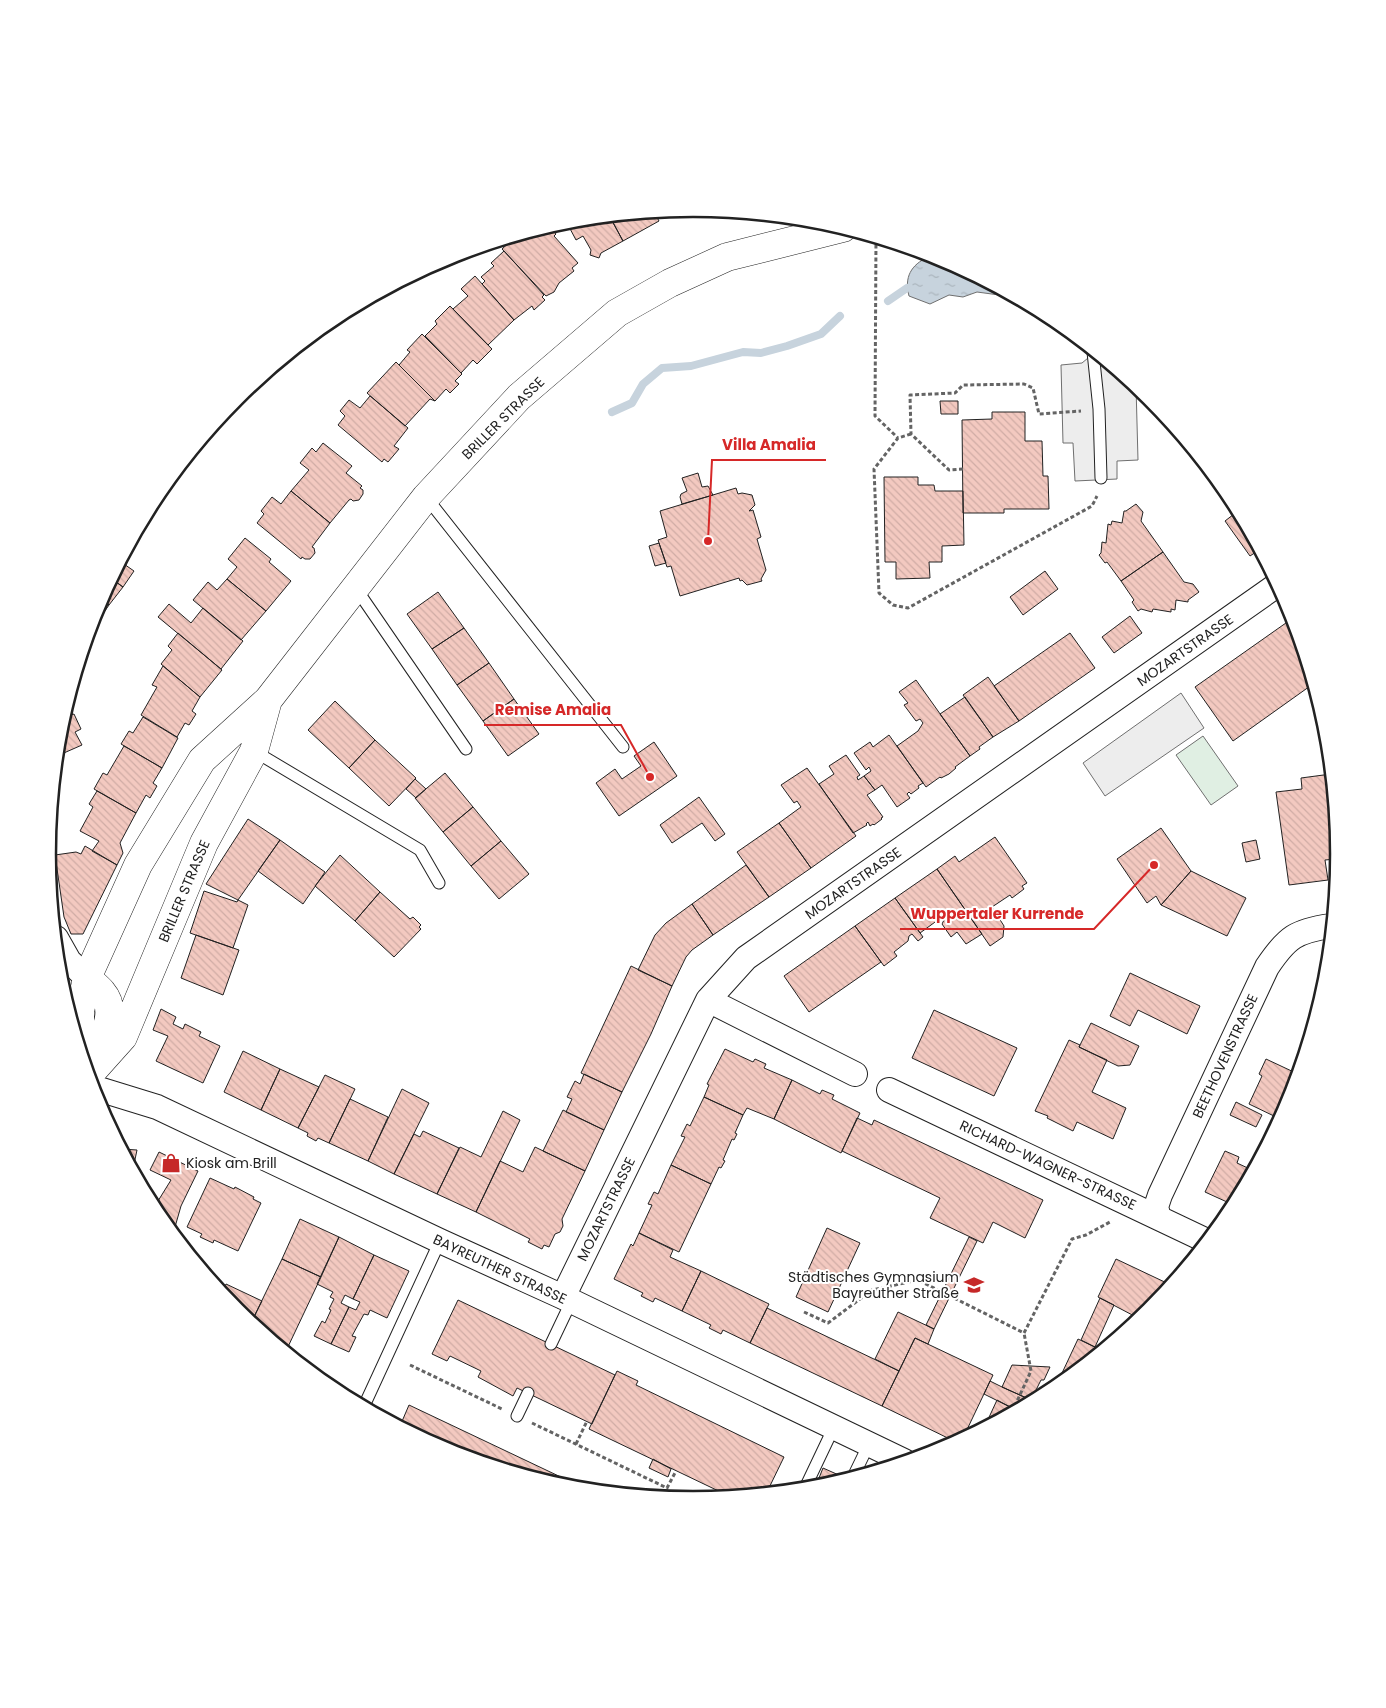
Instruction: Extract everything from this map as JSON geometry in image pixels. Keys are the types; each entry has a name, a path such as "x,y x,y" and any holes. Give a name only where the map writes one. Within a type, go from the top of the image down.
{"main road":[{"name":"BRILLER STRASSE","path":"80,1026 80,1012 87,978 138,865 202,760 268,700 426,497 519,397 617,313 670,283 727,257 828,232"},
{"name":"BRILLER STRASSE","path":"94,1069 123,1037 204,843 254,751 268,700"},
{"path":"87,978 102,992 108,1002 110,1016 91,1061"}],"street":[{"name":"MOZARTSTRASSE","path":"567,1299 708,1000 746,958 1272,589"},
{"name":"BEETHOVENSTRASSE","path":"1159,1218 1156,1206 1160,1195 1268,967 1280,949 1295,935 1325,927"},
{"path":"64,953 69,961 87,978"},
{"path":"708,1000 855,1074"},
{"name":"BAYREUTHER STRASSE","path":"102,1090 157,1106 440,1242 567,1299 897,1457"},
{"name":"RICHARD-WAGNER-STRASSE","path":"889,1090 1201,1238"}],"lane":[{"path":"1094,359 1099,409 1101,478"},
{"path":"426,497 623,747"},
{"path":"355,587 466,749"},
{"path":"254,751 420,850 439,883"},
{"path":"367,1400 440,1242"},
{"path":"551,1344 567,1299"},
{"path":"517,1416 528,1393"},
{"path":"810,1480 834,1427"},
{"path":"857,1469 869,1444"}],"path":[{"path":"876,244 875,416 898,438"},
{"path":"963,469 949,470 911,434 910,395 955,393 963,385 1024,384 1033,388 1039,414 1099,409"},
{"path":"911,434 898,438 874,469 879,593 893,605 908,608 1092,506 1099,492 1101,478"},
{"path":"1017,1401 1031,1371 1024,1333 1072,1239 1086,1235 1096,1229"},
{"path":"804,1312 828,1323 872,1290 918,1280 1024,1333"},
{"path":"410,1365 668,1488 676,1471"},
{"path":"576,1444 587,1422"}],"green space":[{"path":"1203,736 1238,786 1211,805 1176,755"}],"shaded area":[{"path":"1088,355 1136,398 1138,460 1117,461 1117,479 1075,481 1073,443 1063,443 1061,365 1082,363 1088,358"},
{"path":"1181,693 1204,728 1105,796 1083,763"}],"water":[{"path":"922,260 937,266 996,295 977,292 963,297 949,295 930,304 909,296 908,277"}],"building":[{"path":"658,219 659,221 623,241 613,223"},
{"path":"613,223 623,241 601,253 599,258 590,255 591,250 583,236 576,240 570,229"},
{"path":"555,232 554,236 578,263 572,268 574,271 559,283 554,292 546,296 502,249 506,246"},
{"path":"504,251 544,295 542,297 545,300 534,310 532,306 514,320 482,284 485,281 481,277 494,266 491,263"},
{"path":"475,276 514,320 488,345 453,309 468,296 461,289"},
{"path":"450,306 492,349 477,364 473,360 461,373 425,336 437,324 435,321"},
{"path":"422,334 462,374 455,381 459,384 450,393 446,389 435,401 399,365 410,352 407,350"},
{"path":"396,362 435,401 430,399 405,426 367,393"},
{"path":"370,396 408,428 394,446 399,449 388,462 384,459 382,462 338,425 345,416 340,411 349,400 360,408"},
{"path":"940,401 958,401 958,414 941,414"},
{"path":"992,412 1025,412 1025,441 1042,441 1043,476 1048,476 1049,509 1004,509 1004,513 963,513 962,420 992,419"},
{"path":"323,443 352,466 346,473 362,486 360,488 363,490 359,500 349,500 330,523 291,491 309,470 300,463 312,448 316,452"},
{"path":"698,473 702,487 708,486 713,495 682,504 681,494 687,491 682,478"},
{"path":"884,477 918,477 918,485 934,485 935,491 963,491 964,545 942,546 942,562 929,562 930,578 896,579 896,562 885,562"},
{"path":"736,488 738,494 752,495 755,505 749,511 753,510 761,537 757,539 766,570 761,579 762,581 747,585 742,580 740,581 739,578 680,596 671,566 667,567 658,540 667,537 660,511"},
{"path":"291,491 330,523 312,547 315,553 310,559 302,557 301,559 257,523 264,514 261,511 272,497 281,504"},
{"path":"1136,504 1143,512 1141,521 1163,552 1121,581 1107,562 1105,563 1099,555 1102,542 1106,543 1108,524 1111,525 1112,521 1122,523 1124,511"},
{"path":"1232,516 1254,554 1250,556 1225,521"},
{"path":"245,538 271,559 269,562 291,581 266,611 227,579 237,567 228,559"},
{"path":"659,543 666,563 655,566 649,546"},
{"path":"1163,552 1184,582 1193,584 1199,592 1188,602 1176,600 1175,610 1171,609 1171,612 1153,609 1152,612 1141,609 1138,611 1132,602 1134,600 1121,581"},
{"path":"126,565 134,571 123,587 117,583"},
{"path":"1045,571 1058,589 1023,615 1010,597"},
{"path":"227,579 266,611 241,640 193,600 208,582 217,590"},
{"path":"117,583 123,587 109,605 108,604"},
{"path":"438,592 464,628 432,649 407,614"},
{"path":"169,604 191,623 203,608 243,641 221,669 158,617"},
{"path":"1130,616 1142,633 1114,653 1102,637"},
{"path":"1286,623 1308,688 1233,741 1195,687"},
{"path":"464,628 489,663 457,685 432,649"},
{"path":"178,633 222,670 200,697 161,664 172,650 168,646"},
{"path":"1070,633 1095,668 1019,721 994,686"},
{"path":"489,663 514,699 483,721 457,685"},
{"path":"163,666 200,697 192,711 196,714 189,725 185,723 177,737 141,715 157,687 152,685"},
{"path":"988,677 1019,721 993,737 963,695"},
{"path":"916,680 970,756 949,774 940,777 926,787 897,746 918,731 923,723 920,719 916,721 904,705 908,703 899,692"},
{"path":"965,697 993,737 970,756 940,714"},
{"path":"514,699 539,734 508,756 483,721"},
{"path":"335,701 375,740 349,768 308,730"},
{"path":"74,714 81,729 75,732 82,745 65,753 68,730 72,715"},
{"path":"143,717 178,738 162,768 121,744 129,731 133,733"},
{"path":"889,735 923,783 911,794 909,792 907,794 910,798 897,807 882,785 875,790 864,776 871,771 869,767 866,770 854,753 870,742 873,747"},
{"path":"375,740 416,778 389,806 349,768"},
{"path":"654,742 677,776 619,816 596,783 615,769 622,779 641,766 634,756"},
{"path":"124,746 162,768 153,783 157,786 150,798 146,795 136,813 94,789 103,773 107,775"},
{"path":"846,755 860,775 857,777 858,780 864,776 875,790 867,795 883,817 874,825 870,826 868,822 867,825 853,833 819,784 834,774 829,766"},
{"path":"807,768 856,836 811,868 779,823 801,807 797,801 794,803 781,785"},
{"path":"445,773 473,807 443,832 415,798"},
{"path":"1324,775 1330,854 1330,860 1325,860 1328,880 1289,885 1276,792 1302,789 1301,778"},
{"path":"415,779 426,789 416,798 406,789"},
{"path":"97,791 136,813 120,843 123,853 117,865 92,851 99,841 80,831 93,807 89,804"},
{"path":"699,797 725,834 715,841 702,823 672,843 660,825"},
{"path":"473,807 501,841 471,866 443,832"},
{"path":"248,819 280,840 238,900 206,884"},
{"path":"779,823 811,868 769,897 737,852"},
{"path":"1161,828 1191,871 1161,905 1156,896 1147,903 1117,859"},
{"path":"995,837 1027,883 1022,886 1024,889 1012,898 1010,895 992,907 1004,926 1003,937 990,946 937,869 955,856 959,862"},
{"path":"280,840 325,872 303,904 258,871"},
{"path":"1256,840 1260,859 1246,862 1242,843"},
{"path":"501,841 529,874 499,899 471,866"},
{"path":"85,846 117,865 83,934 71,934 64,917 56,855 76,852 81,854"},
{"path":"340,855 380,892 355,921 315,886"},
{"path":"746,865 769,897 713,935 692,904"},
{"path":"937,869 982,934 966,944 957,932 951,937 942,924 944,920 942,917 920,933 895,898"},
{"path":"1191,871 1246,898 1227,936 1161,905"},
{"path":"204,891 237,902 238,900 248,905 233,948 190,933"},
{"path":"380,892 410,919 413,917 421,925 419,927 421,929 394,957 355,921"},
{"path":"895,898 923,937 918,941 912,934 909,936 908,941 894,952 897,956 884,966 855,926"},
{"path":"692,904 713,935 692,950 686,957 672,986 638,970 655,935 666,923"},
{"path":"855,926 881,962 809,1012 784,976"},
{"path":"196,935 239,950 223,995 181,978"},
{"path":"631,966 672,986 622,1092 581,1073"},
{"path":"1130,973 1200,1006 1187,1034 1138,1010 1130,1026 1110,1016"},
{"path":"161,1009 176,1017 173,1024 183,1029 185,1024 201,1032 199,1036 220,1046 203,1083 156,1061 168,1036 153,1030"},
{"path":"934,1010 1017,1048 994,1096 912,1058"},
{"path":"1091,1023 1139,1046 1130,1065 1118,1066 1079,1047"},
{"path":"1069,1040 1080,1045 1079,1047 1107,1060 1092,1092 1126,1108 1113,1139 1077,1122 1073,1131 1047,1118 1048,1116 1035,1111"},
{"path":"725,1049 753,1062 755,1059 766,1064 764,1068 792,1080 774,1119 747,1108 743,1115 704,1097 709,1085 707,1084"},
{"path":"243,1051 280,1069 261,1110 224,1092"},
{"path":"1266,1059 1291,1071 1273,1116 1249,1104 1262,1076 1259,1074"},
{"path":"280,1069 319,1087 298,1128 261,1110"},
{"path":"584,1074 622,1092 604,1130 566,1112 572,1099 567,1097 575,1081 580,1084"},
{"path":"325,1075 355,1089 329,1143 318,1138 316,1141 307,1136 308,1133 298,1128"},
{"path":"792,1080 820,1094 822,1090 834,1095 832,1099 860,1113 841,1153 774,1119"},
{"path":"402,1089 429,1103 394,1174 368,1161"},
{"path":"704,1097 743,1115 735,1133 737,1134 734,1140 732,1139 723,1160 725,1161 721,1168 719,1167 711,1184 671,1165 685,1137 681,1136 687,1124 690,1126"},
{"path":"350,1099 388,1117 368,1161 329,1143"},
{"path":"1236,1102 1262,1115 1256,1127 1230,1115"},
{"path":"563,1110 604,1130 585,1171 543,1151"},
{"path":"503,1111 520,1120 476,1212 437,1194 460,1147 481,1157"},
{"path":"857,1118 872,1125 874,1120 1043,1200 1025,1238 993,1222 983,1243 930,1218 940,1198 842,1151"},
{"path":"423,1131 459,1148 437,1194 394,1174 414,1134 420,1137"},
{"path":"535,1147 585,1171 562,1219 563,1226 560,1232 555,1234 549,1247 544,1245 542,1249 528,1242 530,1239 476,1212 500,1161 523,1172"},
{"path":"130,1150 137,1150 135,1159"},
{"path":"1225,1151 1239,1157 1237,1163 1247,1167 1226,1202 1205,1192"},
{"path":"159,1152 198,1171 181,1206 176,1225 159,1200 171,1180 150,1170"},
{"path":"671,1165 711,1184 679,1252 639,1233 652,1205 648,1204 654,1192 658,1194"},
{"path":"210,1178 234,1189 235,1187 261,1203 238,1251 214,1240 213,1243 200,1237 202,1234 187,1227"},
{"path":"300,1219 339,1237 321,1277 282,1259"},
{"path":"827,1228 860,1243 828,1312 796,1297"},
{"path":"639,1233 673,1250 670,1257 701,1271 682,1311 655,1298 653,1302 641,1296 643,1293 614,1279 631,1244 633,1246"},
{"path":"339,1237 374,1255 353,1299 345,1295 341,1303 349,1307 331,1344 314,1336 322,1321 325,1323 334,1299 330,1297 333,1292 317,1284"},
{"path":"969,1237 977,1241 934,1329 926,1325"},
{"path":"374,1255 409,1271 387,1318 370,1310 368,1315 364,1314 352,1336 356,1337 349,1352 331,1344 349,1307 356,1310 360,1302 353,1299"},
{"path":"282,1259 321,1277 289,1346 255,1315"},
{"path":"1116,1259 1164,1282 1132,1315 1098,1297"},
{"path":"701,1271 769,1304 750,1343 723,1330 721,1334 709,1328 711,1325 682,1311"},
{"path":"226,1284 262,1301 255,1315 243,1304 225,1286"},
{"path":"1100,1298 1114,1305 1095,1347 1081,1340"},
{"path":"458,1300 615,1375 592,1424 517,1388 513,1396 478,1377 481,1371 450,1356 447,1361 432,1354"},
{"path":"767,1308 899,1371 882,1406 750,1343"},
{"path":"898,1312 934,1329 928,1344 915,1338 899,1371 875,1359"},
{"path":"915,1338 993,1375 968,1428 947,1438 882,1406"},
{"path":"1078,1339 1095,1347 1081,1359 1062,1372"},
{"path":"1012,1365 1050,1367 1044,1380 1041,1380 1036,1390 1024,1397 1002,1387"},
{"path":"617,1371 638,1381 636,1385 784,1457 770,1486 716,1490 589,1429"},
{"path":"990,1381 1024,1397 1009,1406 984,1394"},
{"path":"997,1400 1009,1406 989,1417"},
{"path":"409,1405 561,1477 488,1457 449,1442 402,1420"},
{"path":"653,1459 671,1469 668,1477 649,1468"},
{"path":"823,1468 837,1474 820,1478"}],"waterway":[{"path":"888,301 907,288"},
{"path":"612,412 632,403 643,384 662,368 691,366 743,352 761,353 787,346 821,334 840,316"}],"place":[{"name":"Villa Amalia","path":"708,541"},
{"name":"Remise Amalia","path":"650,777"},
{"name":"Wuppertaler Kurrende","path":"1154,865"},
{"name":"Kiosk am Brill","path":"171,1163"},
{"name":"Städtisches Gymnasium Bayreuther Straße","path":"974,1285"}]}
